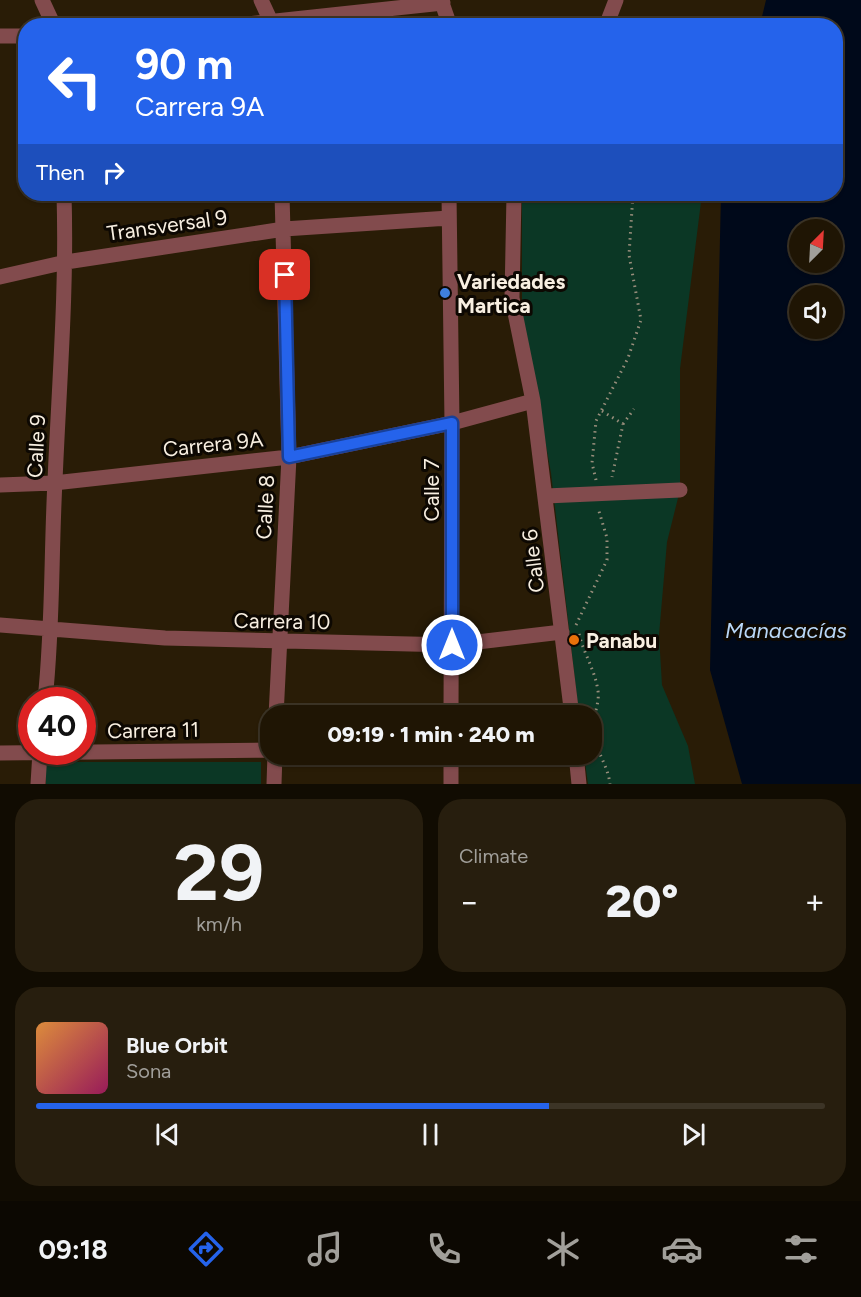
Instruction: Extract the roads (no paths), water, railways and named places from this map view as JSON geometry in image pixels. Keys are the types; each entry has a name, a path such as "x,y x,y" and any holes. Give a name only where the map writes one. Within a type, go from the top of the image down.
{"street":[{"path":"42,0 50,18"},
{"path":"261,0 270,18"},
{"path":"609,18 616,0"},
{"path":"317,18 442,1 447,18"},
{"path":"0,36 18,36"},
{"name":"Calle 9","path":"46,687 52,631 54,483 66,262 64,201"},
{"name":"Calle 8","path":"276,705 289,457 282,201"},
{"name":"Calle 7","path":"449,201 452,423 451,705"},
{"name":"Calle 6","path":"514,201 512,298 533,401 571,705"},
{"name":"Transversal 9","path":"0,277 66,262 284,229 449,218"},
{"name":"Carrera 9A","path":"0,485 54,483 289,457 452,423 533,401"},
{"path":"546,496 680,490"},
{"name":"Carrera 10","path":"0,625 52,631 278,642 452,645 562,632"},
{"name":"Carrera 11","path":"96,752 260,750"},
{"name":"Carrera 11","path":"0,753 18,753"},
{"path":"38,784 39,765"},
{"path":"274,784 275,765"},
{"path":"451,765 451,784"},
{"path":"577,765 579,784"}],"water":[{"name":"Manacacías","path":"766,0 861,0 861,784 742,784 710,670 721,201 843,201 843,18 762,18"}],"place":[{"name":"Variedades Martica","path":"445,293"},
{"name":"Panabu","path":"574,640"}]}
